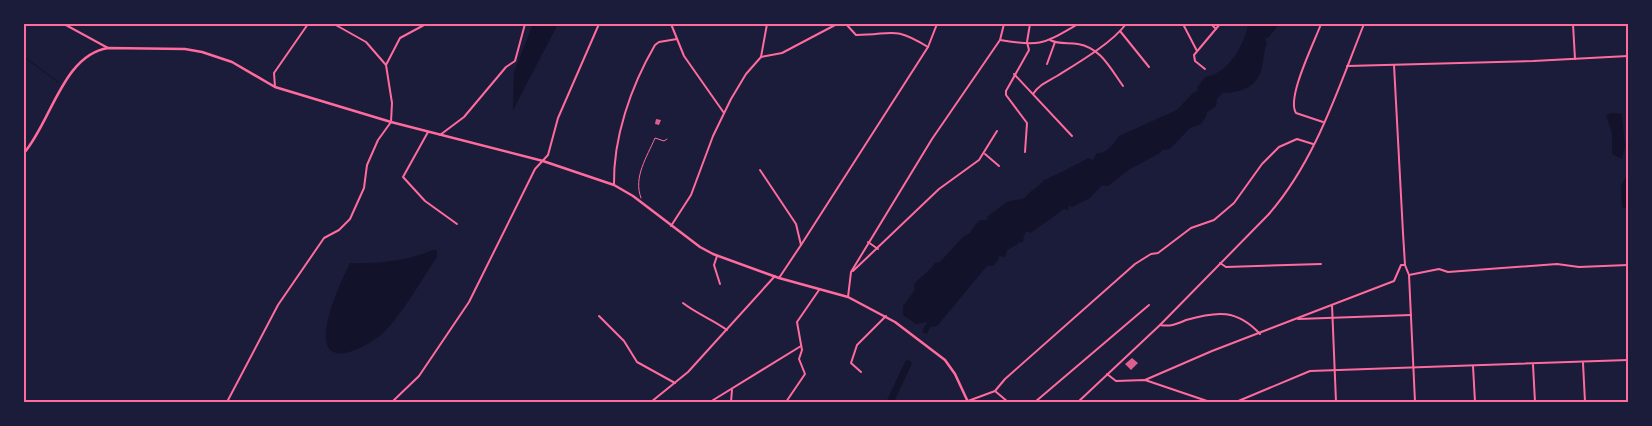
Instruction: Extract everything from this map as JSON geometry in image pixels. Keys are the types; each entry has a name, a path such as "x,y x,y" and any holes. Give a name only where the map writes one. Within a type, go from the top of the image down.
{"street":[{"path":"64,24 108,48"},
{"path":"275,87 274,72 308,24"},
{"path":"227,402 278,305 324,238 339,230 350,219 364,188 367,165 378,140 391,122 392,104 386,65 366,42 334,24"},
{"path":"386,65 400,38 426,24"},
{"path":"440,135 464,116 506,67 515,61 525,24"},
{"path":"392,402 418,376 469,302 535,170 548,155 558,118 599,24"},
{"path":"671,24 689,64 724,113"},
{"path":"761,56 782,53 837,24"},
{"path":"846,24 856,35 896,32 904,34 928,48"},
{"path":"651,402 675,383 777,277 812,231 928,48 937,24"},
{"path":"848,297 851,272 868,242 932,139 1000,40 1004,24"},
{"path":"1025,152 1028,123 1006,95 1006,90 1029,50 1030,24"},
{"path":"1000,40 1028,45 1050,40 1078,24"},
{"path":"1033,94 1039,85 1095,50 1120,31 1126,24"},
{"path":"1183,24 1197,52"},
{"path":"1211,24 1216,29"},
{"path":"1205,69 1193,58 1220,24"},
{"path":"1321,24 1300,80 1294,106 1296,113 1323,122"},
{"path":"1078,402 1160,325 1276,206 1295,179 1313,144 1364,24"},
{"path":"1574,24 1575,60"},
{"path":"671,226 691,195 724,113 746,74 761,56 768,25"},
{"path":"1120,31 1150,66"},
{"path":"614,185 615,148 637,82 655,45 659,42 677,39"},
{"path":"1050,40 1078,44 1098,51 1123,86"},
{"path":"1048,64 1055,42"},
{"path":"24,153 75,67 86,56 97,50 108,48 185,49 202,52 232,62 275,87 391,122 543,161 614,185 643,203 700,247 717,256 777,277 848,297 886,316 945,360 955,374 968,402 995,391 1005,379 1120,275 1151,254 1158,253 1191,228 1214,220 1234,203 1262,164 1279,147 1297,139 1313,144"},
{"path":"1347,66 1575,60 1628,56"},
{"path":"1394,65 1405,265 1410,275 1415,402"},
{"path":"1014,74 1072,136"},
{"path":"851,272 878,249 939,189 979,160 985,154 988,142 997,131"},
{"path":"428,132 416,156 402,177 425,201 457,224"},
{"path":"985,154 999,166"},
{"path":"760,170 796,224 801,245"},
{"path":"868,242 878,249"},
{"path":"717,256 714,265 720,284"},
{"path":"1220,263 1226,267 1321,264"},
{"path":"1410,275 1439,269 1448,272 1557,264 1579,267 1628,265"},
{"path":"1145,380 1212,351 1394,281 1398,277 1401,265 1405,265"},
{"path":"786,402 805,374 799,359 801,346 798,318 819,290"},
{"path":"684,303 698,315 706,315 727,330"},
{"path":"1035,402 1149,305"},
{"path":"1332,305 1336,402"},
{"path":"1160,325 1168,326 1209,313 1232,314 1249,322 1260,334"},
{"path":"1296,319 1411,315"},
{"path":"598,316 624,341 637,362 675,383"},
{"path":"862,372 850,363 857,345 886,316"},
{"path":"710,402 801,346"},
{"path":"1236,402 1310,371 1532,365 1628,360"},
{"path":"1583,363 1585,402"},
{"path":"1532,365 1534,402"},
{"path":"1473,366 1475,402"},
{"path":"1106,374 1116,380 1145,380 1210,402"},
{"path":"731,402 732,389"},
{"path":"995,391 1008,402"}],"path":[{"path":"643,203 637,185 640,174 655,138 664,141 667,139"}],"shaded area":[{"path":"533,24 558,24 513,110 514,72"},
{"path":"1248,24 1279,24 1269,37 1265,39 1267,43 1261,71 1255,82 1240,91 1222,93 1217,99 1216,106 1206,113 1207,115 1201,124 1190,128 1170,149 1162,150 1160,153 1130,169 1108,186 1102,185 1090,198 1072,207 1069,205 1068,210 1063,209 1031,233 1026,231 1024,240 1021,243 1018,241 1018,244 1007,250 1005,257 999,256 999,259 993,266 987,266 937,326 930,327 927,334 922,332 927,322 916,324 903,315 903,306 915,290 914,284 935,263 940,262 963,237 970,233 980,220 987,220 987,217 1007,202 1025,198 1044,180 1088,158 1093,160 1097,153 1107,150 1119,136 1177,110 1194,92 1198,91 1197,88 1205,77 1221,71 1234,57 1244,40"},
{"path":"1612,113 1622,114 1625,147 1622,159 1612,154 1612,133 1606,115"},
{"path":"1626,177 1628,179 1628,209 1622,207 1621,186"},
{"path":"437,250 437,257 405,307 382,334 354,350 345,353 333,352 327,344 326,332 334,300 350,263 393,261"}],"building":[{"path":"656,119 661,120 659,125 655,124"},
{"path":"1132,358 1138,363 1131,370 1125,364"}],"waterway":[{"path":"24,57 58,82"},
{"path":"890,402 908,364"}]}
